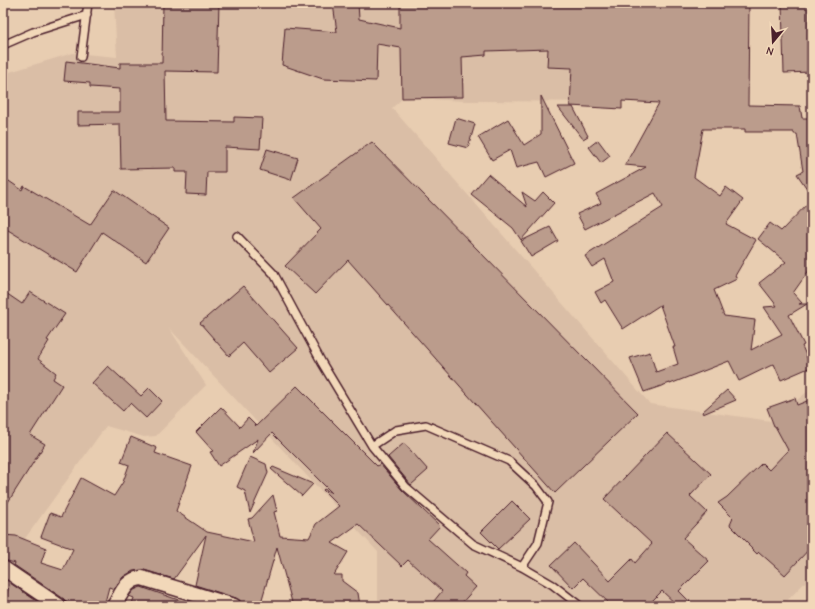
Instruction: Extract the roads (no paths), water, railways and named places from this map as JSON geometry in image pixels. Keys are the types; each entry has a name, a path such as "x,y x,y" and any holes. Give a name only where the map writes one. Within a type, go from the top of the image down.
{"street":[{"path":"3,568 59,606"},
{"path":"114,606 128,583 135,578 142,578 234,606"}],"lane":[{"path":"81,58 88,3"},
{"path":"3,45 33,32 87,15"},
{"path":"237,236 274,274 322,364 372,446 406,487 473,544 553,585 580,606"},
{"path":"372,446 396,430 426,425 509,461 536,486 548,502 538,543 522,568"}]}
